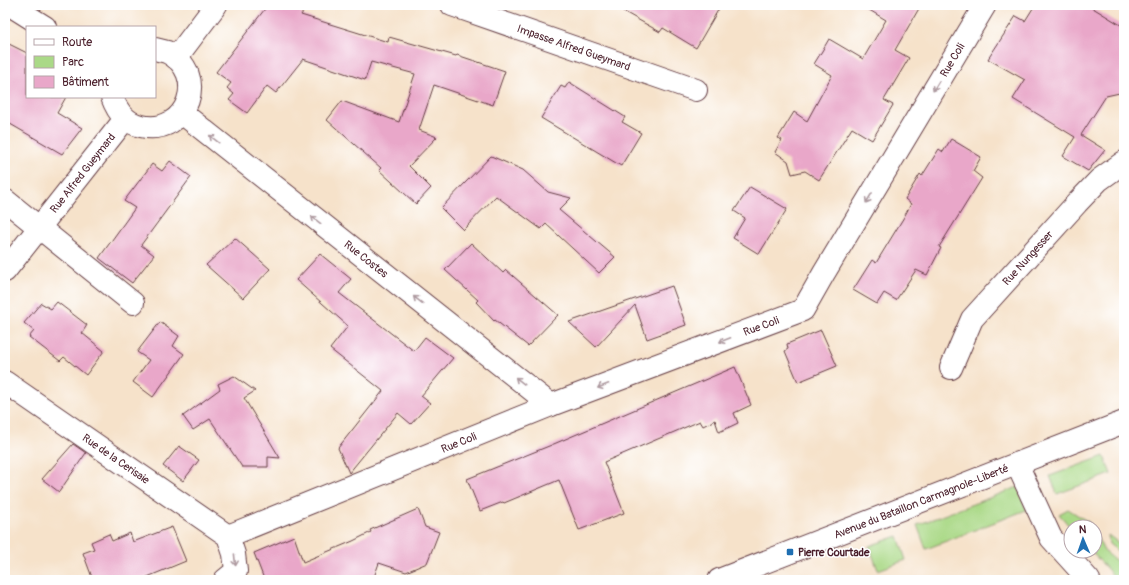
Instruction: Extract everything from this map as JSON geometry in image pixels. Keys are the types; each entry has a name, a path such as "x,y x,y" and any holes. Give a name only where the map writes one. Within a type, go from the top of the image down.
{"street":[{"path":"10,5 44,26"},
{"path":"176,58 216,5"},
{"name":"Impasse Alfred Gueymard","path":"452,5 696,90"},
{"name":"Rue Coli","path":"228,536 389,472 551,405 803,310 824,272 985,5"},
{"path":"112,98 117,109 125,118 136,125 148,128 161,127 182,113 188,103 190,91 189,79 184,68 176,58 166,52 156,49"},
{"name":"Rue Costes","path":"182,113 551,405"},
{"name":"Rue Alfred Gueymard","path":"5,271 125,118"},
{"name":"Rue Nungesser","path":"951,368 972,319 1077,202 1099,180 1124,162"},
{"path":"5,200 133,303"},
{"name":"Rue de la Cerisaie","path":"5,382 228,536"},
{"name":"Avenue du Bataillon Carmagnole-Liberté","path":"719,580 1124,422"},
{"path":"1017,464 1051,538 1089,580"},
{"path":"225,580 236,571 234,554 228,536"}],"green space":[{"path":"1104,456 1111,474 1057,494 1050,476"},
{"path":"1018,487 1026,510 926,549 917,525"},
{"path":"1068,509 1084,519 1063,519 1059,514"},
{"path":"1108,535 1124,547 1124,556 1109,544"},
{"path":"898,536 906,560 878,570 869,546"},
{"path":"1103,549 1124,567 1124,580 1117,580 1098,559 1103,559"}],"building":[{"path":"268,5 308,5 301,15 388,42 389,37 456,56 457,55 505,71 493,105 434,85 419,130 437,137 409,166 431,188 416,204 379,170 381,168 327,120 342,101 399,122 415,74 371,62 365,80 303,59 276,93 267,86 247,113 229,100 234,94 227,88 231,83 216,72"},
{"path":"612,5 721,5 696,48 663,28 660,32"},
{"path":"861,5 921,5 895,50 909,58 884,100 893,105 872,140 852,128 819,180 805,171 792,174 788,161 775,152 782,140 778,138 794,112 807,121 832,75 814,64 829,39 863,59 886,20"},
{"path":"1035,5 1088,5 1124,27 1124,92 1106,96 1081,135 1105,150 1088,171 1063,156 1075,137 1013,99 1025,80 988,59 1016,16 1025,21"},
{"path":"5,42 26,52 26,98 65,98 57,113 82,128 62,154 5,121"},
{"path":"569,82 625,117 622,122 641,133 621,166 541,118 561,86 565,88"},
{"path":"951,139 981,157 973,171 982,178 939,247 941,248 927,275 916,270 896,300 884,293 877,304 853,290 872,260 876,263 904,217 911,204 905,199 920,174 922,176 939,149 943,152"},
{"path":"491,156 523,170 548,192 571,198 559,210 615,257 599,273 546,224 541,229 496,196 463,230 441,208"},
{"path":"170,161 191,177 141,245 154,255 132,283 99,258 135,208 124,201 152,164 162,171"},
{"path":"750,187 787,209 759,254 733,238 745,218 734,211"},
{"path":"235,238 270,269 243,298 206,265"},
{"path":"471,243 503,273 506,270 558,315 528,346 495,320 494,321 476,302 478,300 445,270"},
{"path":"320,254 351,279 339,293 414,351 425,337 453,358 421,396 430,403 411,424 398,413 349,473 338,448 383,391 330,349 348,326 296,280"},
{"path":"672,286 686,325 647,339 635,305 596,347 569,322"},
{"path":"57,302 87,325 82,333 104,351 86,375 64,357 60,361 29,337 34,331 24,323 41,303 51,309"},
{"path":"160,322 179,336 173,346 184,354 153,397 133,382 149,360 137,352"},
{"path":"821,330 837,366 798,382 785,351 788,349 787,344"},
{"path":"735,367 751,405 734,413 738,423 719,432 715,420 703,426 700,421 604,462 624,513 579,530 559,480 504,503 503,502 480,511 467,479"},
{"path":"234,376 255,391 244,398 280,458 268,457 268,467 242,467 210,419 193,430 183,416 220,389 218,384"},
{"path":"73,444 86,453 59,492 42,479"},
{"path":"179,446 199,460 183,481 163,466"},
{"path":"418,509 425,527 439,532 427,563 406,572 379,563 373,580 261,580 264,579 254,553 294,536 303,562 353,541 371,532 370,530"},
{"path":"172,527 186,561 140,580 93,580 83,553 94,549 91,542 109,534 112,541 130,533 133,542"}],"place":[{"name":"Pierre Courtade","path":"790,552"}]}
